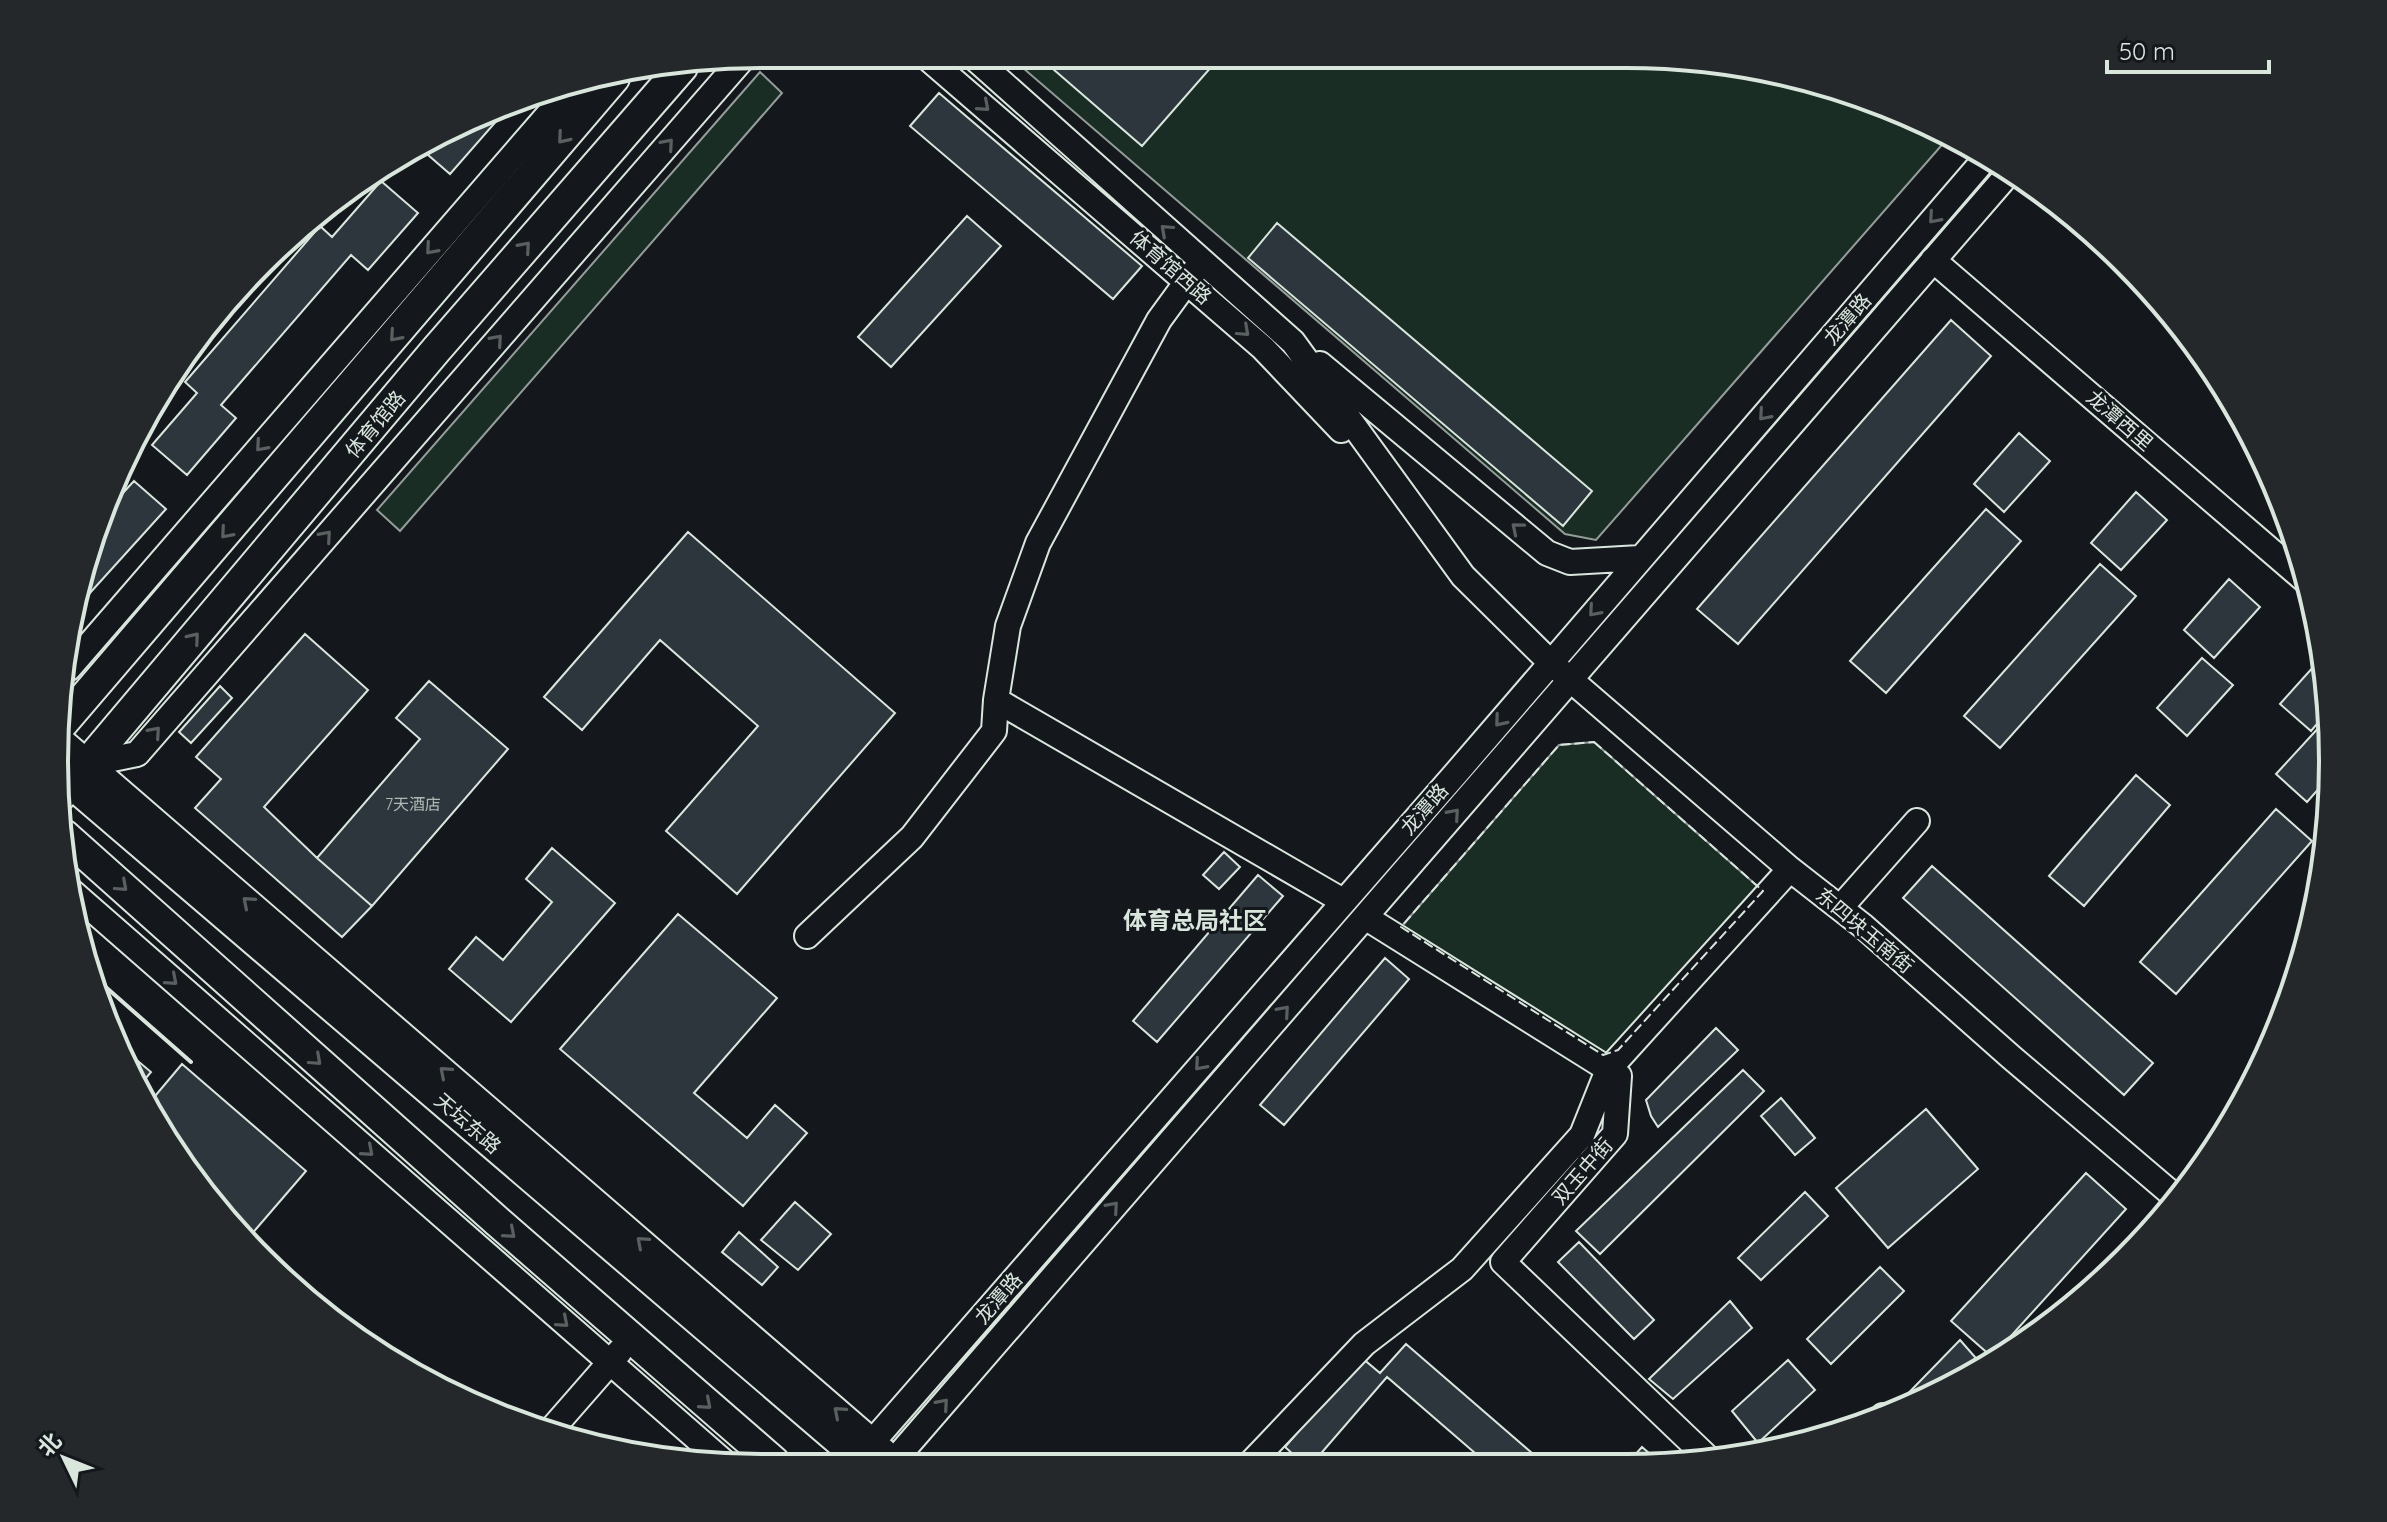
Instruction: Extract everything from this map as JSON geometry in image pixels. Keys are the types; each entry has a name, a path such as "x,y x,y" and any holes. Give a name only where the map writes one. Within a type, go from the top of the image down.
{"main road":[{"name":"体育馆路","path":"68,778 676,73"},
{"name":"体育馆路","path":"69,715 607,86"},
{"name":"天坛东路","path":"68,778 871,1454"},
{"path":"73,843 765,1454"}],"street":[{"name":"体育馆西路","path":"940,68 1194,270 1293,342 1463,576 1550,662"},
{"name":"体育馆西路","path":"984,68 1194,270 1263,348 1403,495"},
{"path":"68,778 137,754 734,69"},
{"path":"76,660 563,98"},
{"name":"龙潭路","path":"881,1454 1343,901 1980,165"},
{"name":"龙潭路","path":"882,1454 1365,917 2003,180"},
{"name":"龙潭西里","path":"1933,260 2291,568"},
{"path":"807,936 912,837 994,731 1008,626 1038,543 1146,343 1194,270"},
{"path":"1293,342 1547,553 1570,562 1640,558"},
{"name":"东四块玉南街","path":"1550,662 2169,1191"},
{"path":"996,700 1343,901"},
{"path":"1840,908 1917,821"},
{"path":"1259,1454 1364,1344 1462,1269 1582,1135 1608,1070 1790,869"},
{"path":"82,901 713,1453"},
{"path":"1365,917 1608,1070"},
{"name":"双玉中街","path":"1608,1070 1619,1076 1615,1134 1503,1262 1699,1450"},
{"path":"557,1423 630,1338"}],"green space":[{"path":"1023,68 1671,69 1761,81 1805,92 1849,105 1943,144 1596,540 1565,534"},
{"path":"760,72 782,93 400,531 377,510"},
{"path":"1594,742 1763,891 1618,1050 1603,1055 1401,927 1559,745"}],"building":[{"path":"1052,68 1210,68 1142,146"},
{"path":"939,93 1142,266 1113,299 910,126"},
{"path":"497,121 450,174 427,154"},
{"path":"382,181 418,213 368,270 351,255 221,405 236,418 187,475 152,445 197,393 185,382 318,229 320,226 332,237"},
{"path":"967,216 1001,246 891,367 858,337"},
{"path":"1277,223 1592,491 1563,526 1248,258"},
{"path":"1951,320 1991,356 1738,644 1697,609"},
{"path":"2019,433 2050,461 2004,512 1974,484"},
{"path":"134,481 166,509 89,594 105,538 122,494"},
{"path":"2136,492 2167,520 2121,570 2091,543"},
{"path":"1986,509 2021,541 1886,693 1850,661"},
{"path":"688,532 895,713 737,894 666,831 758,726 660,640 582,730 544,697"},
{"path":"2100,564 2136,596 2000,748 1964,716"},
{"path":"2229,579 2260,607 2214,658 2184,630"},
{"path":"305,634 368,690 264,807 372,906 342,937 195,808 221,779 196,757"},
{"path":"2202,658 2233,685 2187,736 2157,708"},
{"path":"2313,668 2318,723 2311,731 2280,704"},
{"path":"429,681 508,749 372,906 317,858 420,739 396,718"},
{"path":"220,686 232,698 191,743 179,732"},
{"path":"2318,728 2318,789 2307,802 2276,774"},
{"path":"2136,775 2170,805 2084,906 2049,876"},
{"path":"2276,809 2312,841 2176,994 2140,962"},
{"path":"552,848 615,903 511,1022 449,969 476,937 503,960 552,902 526,879"},
{"path":"1224,852 1240,867 1219,889 1203,875"},
{"path":"1932,866 2153,1063 2124,1095 1903,898"},
{"path":"1258,875 1283,896 1157,1042 1133,1021"},
{"path":"678,914 777,998 694,1093 747,1138 775,1105 807,1133 743,1206 560,1049"},
{"path":"1385,958 1409,979 1284,1125 1260,1105"},
{"path":"1716,1028 1738,1050 1658,1127 1646,1100"},
{"path":"135,1058 151,1072 145,1079"},
{"path":"182,1064 306,1171 253,1232 211,1183 155,1096"},
{"path":"1743,1070 1764,1091 1600,1254 1576,1231"},
{"path":"1781,1098 1815,1138 1795,1155 1761,1116"},
{"path":"1926,1109 1978,1169 1888,1248 1836,1188"},
{"path":"2086,1173 2126,1209 2009,1338 1986,1352 1951,1321"},
{"path":"1805,1192 1828,1216 1761,1280 1738,1258"},
{"path":"795,1202 831,1234 798,1270 761,1240"},
{"path":"739,1232 778,1267 762,1285 722,1252"},
{"path":"1579,1242 1654,1320 1634,1339 1558,1262"},
{"path":"1880,1267 1904,1291 1831,1364 1807,1339"},
{"path":"1730,1301 1752,1328 1673,1399 1649,1379"},
{"path":"1960,1340 1976,1358 1933,1383 1908,1394"},
{"path":"1406,1344 1533,1454 1476,1454 1387,1377 1320,1454 1293,1454 1285,1447 1362,1358 1380,1373"},
{"path":"1788,1360 1815,1390 1760,1441 1757,1442 1732,1411"},
{"path":"1642,1447 1650,1453 1636,1454"}],"fence":[{"path":"1594,742 1763,891 1618,1050 1603,1055 1401,927 1559,745 1594,742"}],"wall":[{"path":"106,988 191,1062"}],"district":[{"name":"体育总局社区","path":"1195,920"}]}
